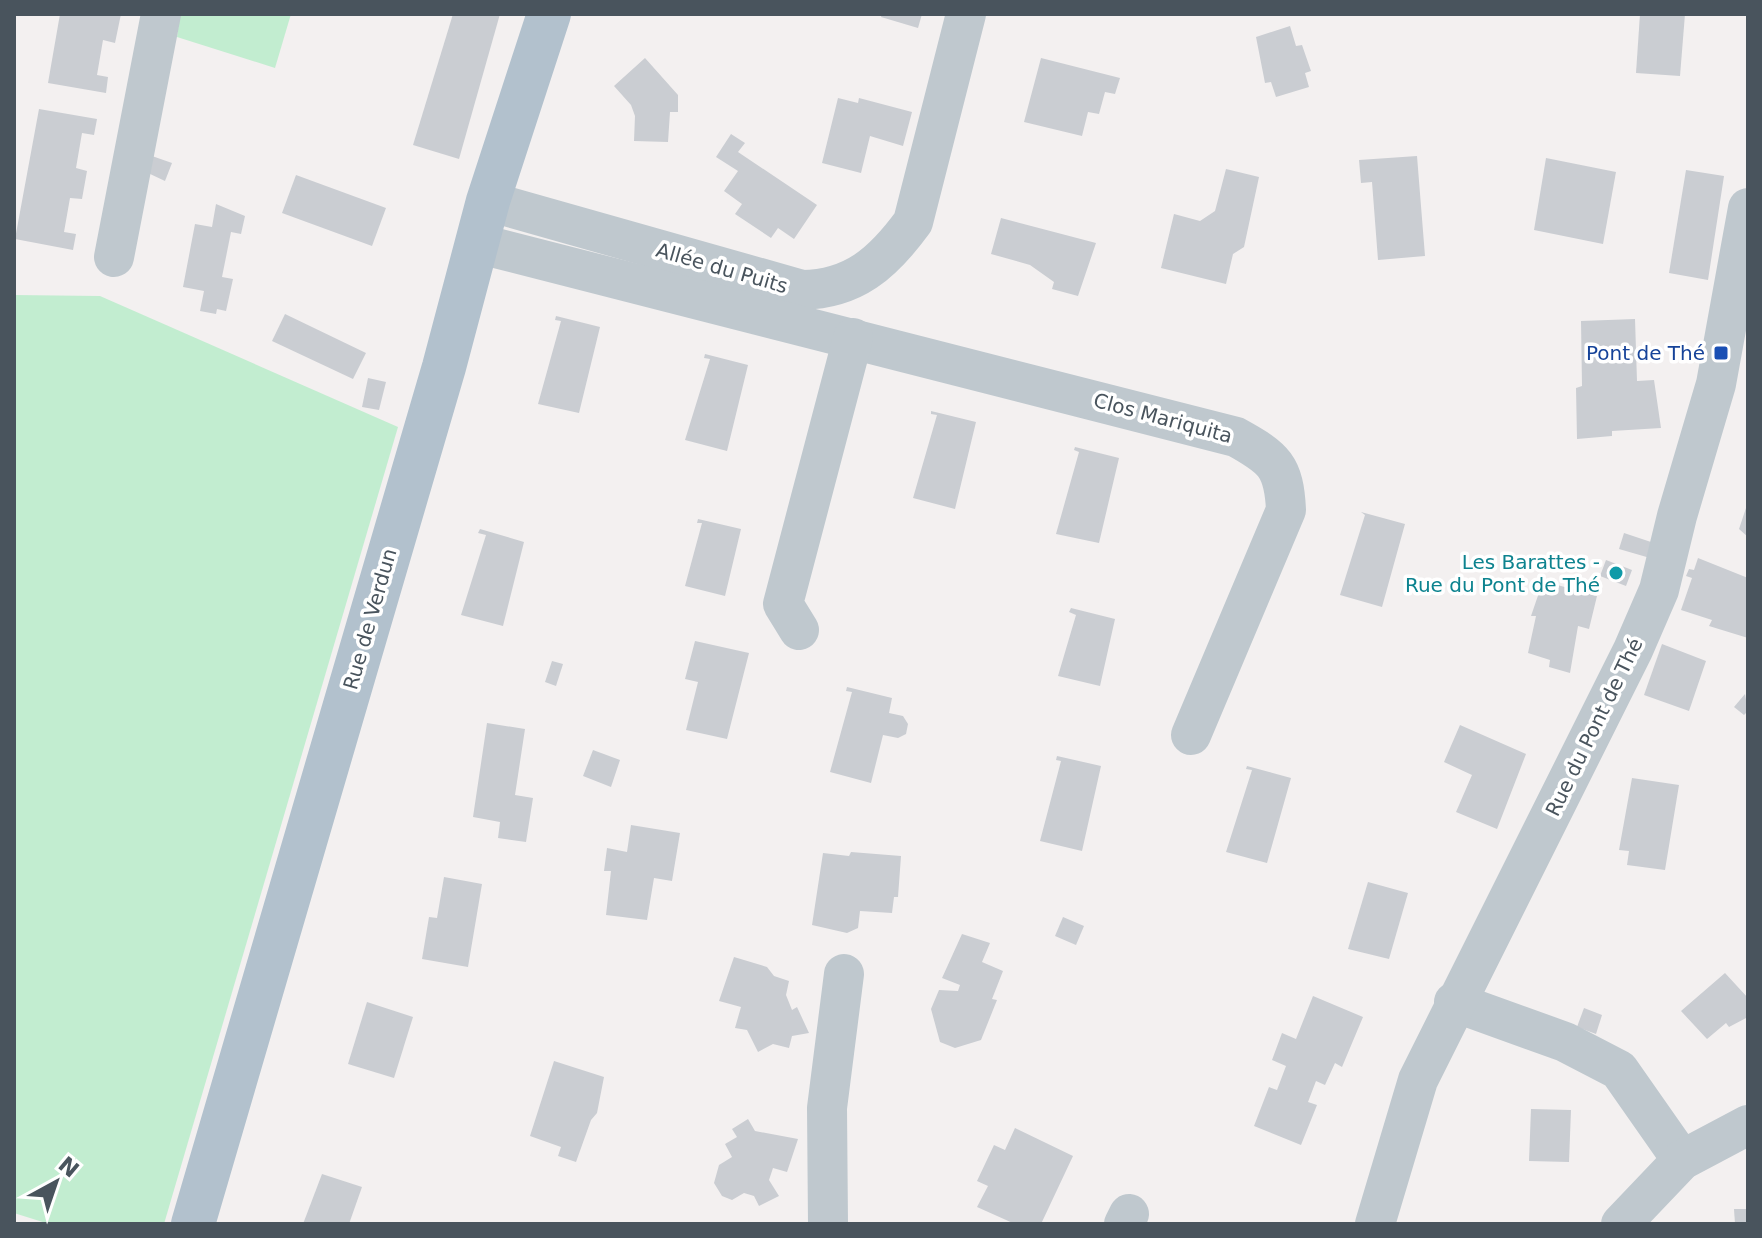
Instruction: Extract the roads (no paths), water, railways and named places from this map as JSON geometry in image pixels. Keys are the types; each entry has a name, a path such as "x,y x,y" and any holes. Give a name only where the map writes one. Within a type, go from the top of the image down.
{"main road":[{"name":"Rue de Verdun","path":"193,1224 444,367 488,201 549,14"}],"street":[{"path":"114,257 161,14"},
{"name":"Allée du Puits","path":"488,201 802,290 832,289 892,250 913,222 966,14"},
{"name":"Rue du Pont de Thé","path":"1375,1224 1418,1080 1454,1002 1571,776 1659,590 1677,516 1732,386 1748,208"},
{"name":"Clos Mariquita","path":"476,243 1236,437 1262,451 1285,479 1286,510 1191,735"},
{"path":"799,630 783,604 853,338"},
{"path":"828,1224 827,1108 844,974"},
{"path":"1454,1002 1565,1042 1619,1070 1682,1160"},
{"path":"1621,1224 1682,1160 1748,1125"}],"place":[{"name":"Pont de Thé","path":"1721,353"},
{"name":"Les Barattes - Rue du Pont de Thé","path":"1616,573"}]}
